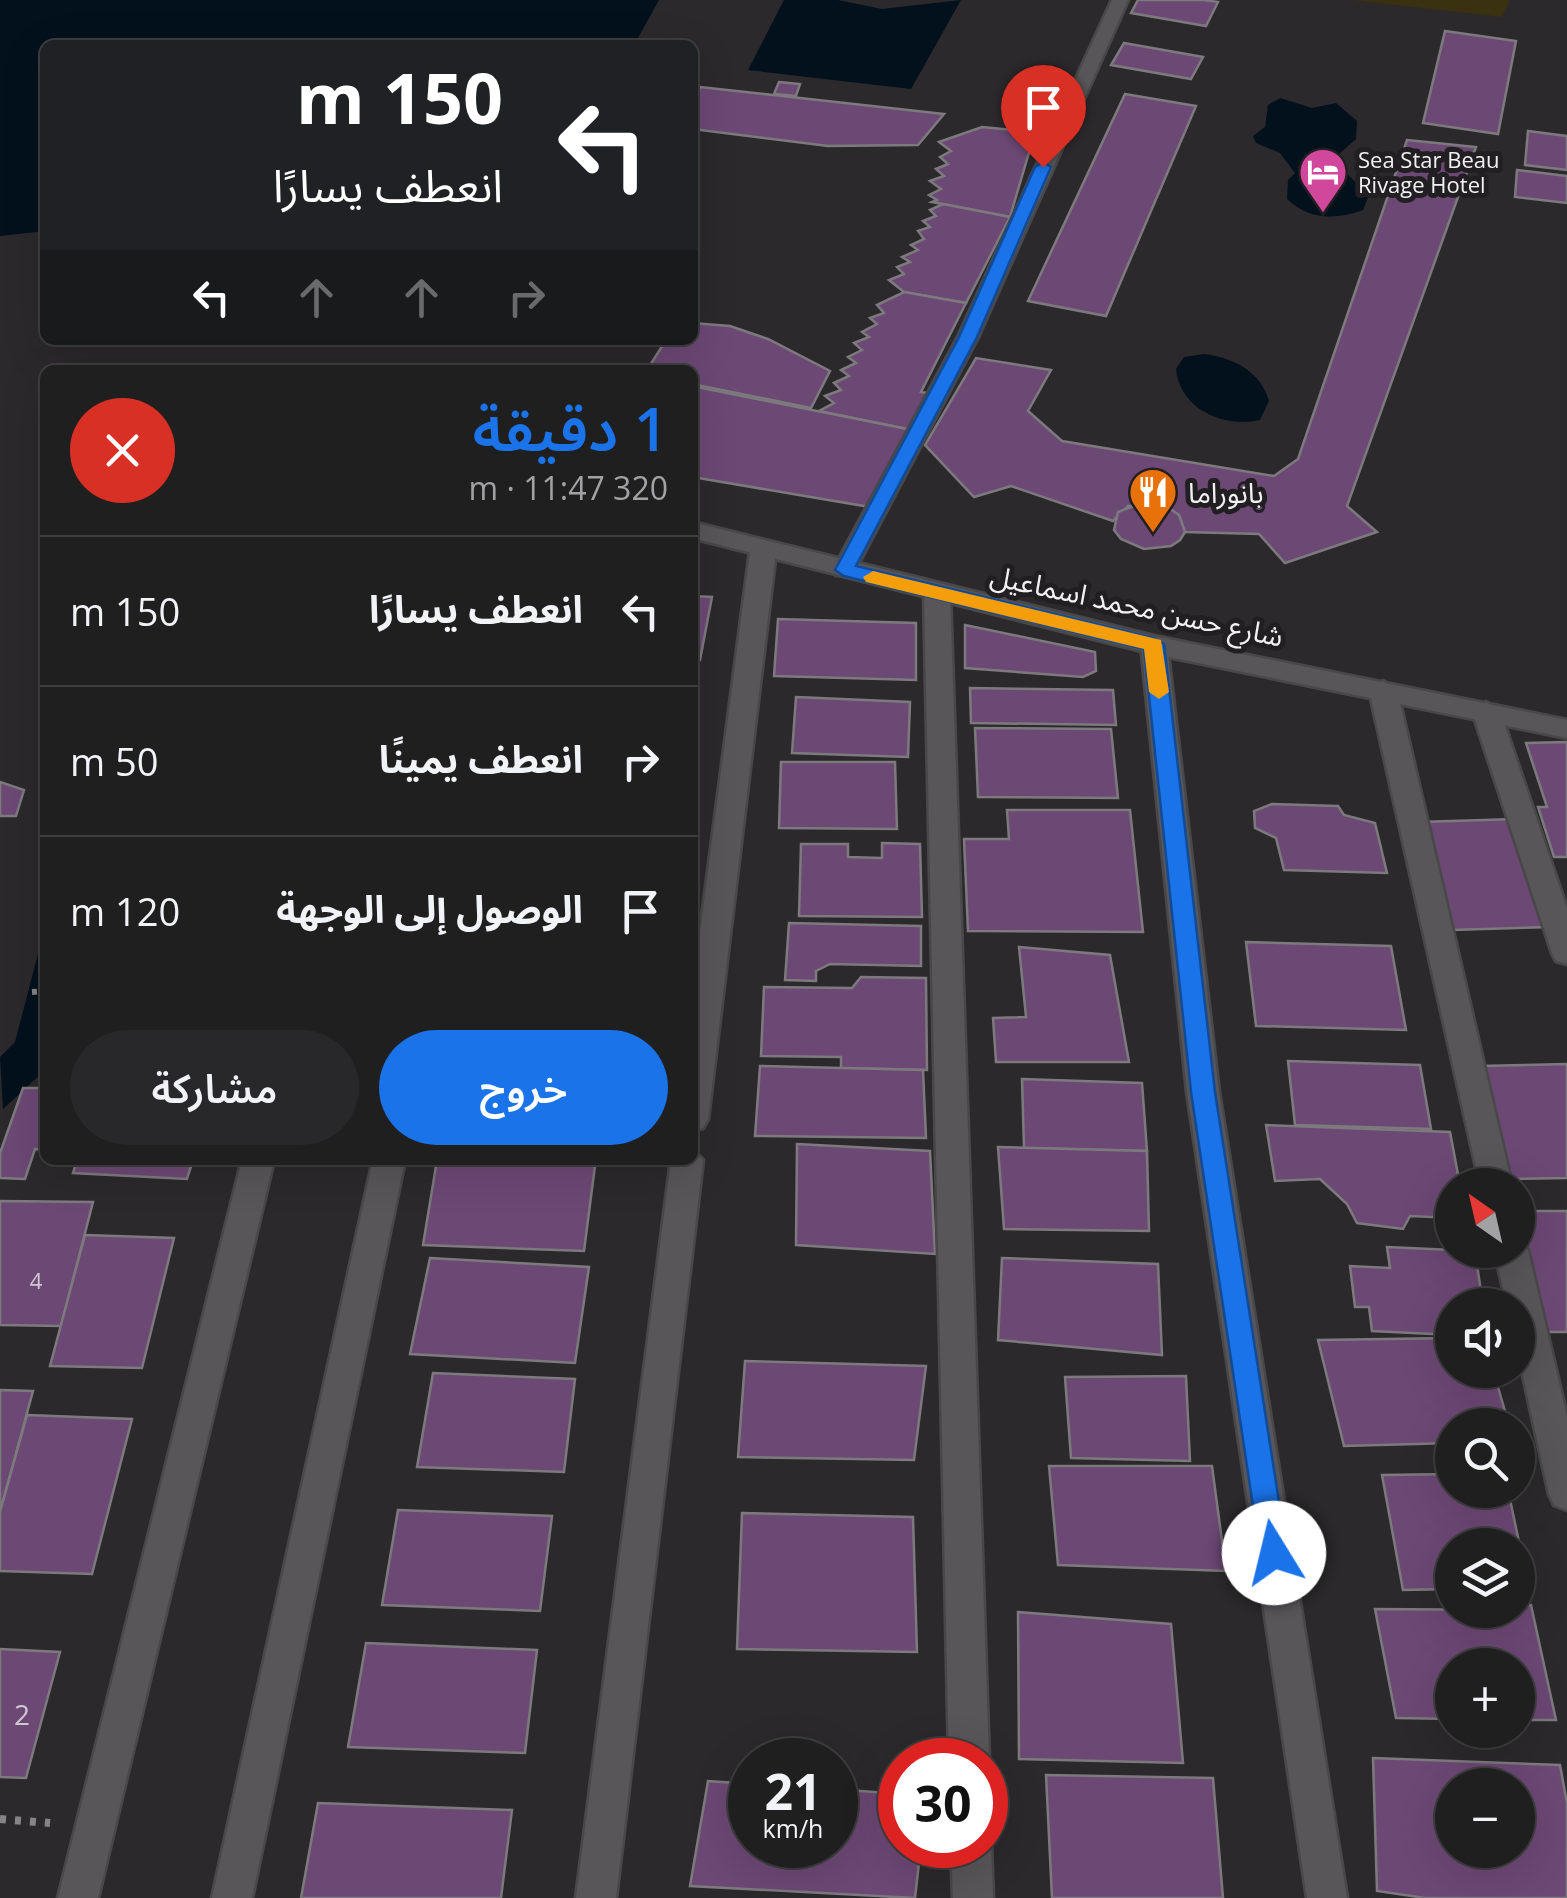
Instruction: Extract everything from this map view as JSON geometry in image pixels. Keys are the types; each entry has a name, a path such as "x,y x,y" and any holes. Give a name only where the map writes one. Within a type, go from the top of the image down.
{"street":[{"name":"شارع حسن محمد اسماعيل","path":"698,532 937,594 1154,644 1567,729"},
{"path":"698,1070 763,551"},
{"path":"937,594 968,1738"},
{"path":"1154,644 1203,1092 1327,1898"},
{"path":"1383,690 1492,1168"},
{"path":"1486,711 1567,953"},
{"path":"78,1898 257,1165"},
{"path":"232,1898 389,1165"},
{"path":"596,1898 686,1165"},
{"path":"1515,1268 1567,1494"},
{"path":"972,1868 973,1898"}],"lane":[{"path":"844,570 968,337 1120,0"}],"path":[{"path":"32,992 40,991"}],"sand":[{"path":"1352,0 1510,0 1502,17"}],"water":[{"path":"0,0 659,0 637,40 40,40 40,232 0,236"},
{"path":"784,0 838,0 882,9 961,0 911,89 748,70"},
{"path":"1280,98 1312,108 1336,103 1357,121 1356,139 1338,155 1342,169 1369,195 1363,210 1323,216 1304,211 1287,199 1288,180 1295,173 1280,153 1256,143 1253,136 1265,127 1268,105"},
{"path":"1204,354 1235,363 1259,382 1269,401 1260,420 1219,418 1206,413 1186,395 1176,369 1184,357"},
{"path":"40,946 40,1075 3,1109 0,1057 15,1042"}],"building":[{"path":"1138,0 1218,2 1206,26 1131,13"},
{"path":"1445,31 1516,41 1498,134 1423,123"},
{"path":"1124,43 1203,57 1191,79 1111,65"},
{"path":"779,82 800,84 796,96 774,94"},
{"path":"700,87 944,114 918,145 828,146 698,130"},
{"path":"1125,94 1196,106 1106,316 1028,301"},
{"path":"982,127 1035,132 1010,217 932,202 937,200 929,195 941,189 930,181 944,176 936,169 948,164 940,157 951,151 939,142"},
{"path":"1528,131 1567,136 1567,170 1525,165"},
{"path":"1407,140 1476,147 1347,506 1377,532 1285,563 1259,534 1185,532 1179,515 1156,504 1128,506 1113,521 1011,486 974,497 925,445 976,358 1051,370 1028,411 1062,441 1274,476 1298,459"},
{"path":"1517,170 1567,176 1567,203 1515,197"},
{"path":"943,204 1010,217 966,303 904,292 889,280 904,274 897,267 910,262 902,257 918,250 911,245 924,239 918,231 930,227 923,221 936,216 930,210"},
{"path":"904,292 966,303 921,392 934,394 912,430 819,411 834,403 825,396 841,390 834,383 849,376 841,370 856,363 848,357 862,350 854,343 869,337 862,332 877,324 870,318 884,313 877,305"},
{"path":"698,323 730,326 768,339 830,371 811,408 698,385 698,365 650,365 663,345 698,345"},
{"path":"698,387 912,430 870,507 698,478"},
{"path":"1142,503 1169,508 1179,515 1185,532 1180,540 1171,546 1144,549 1121,539 1114,530 1118,512"},
{"path":"698,596 712,597 700,660"},
{"path":"778,619 916,623 916,680 774,676"},
{"path":"965,625 1095,652 1096,671 1083,677 965,668"},
{"path":"970,688 1113,690 1116,725 971,723"},
{"path":"796,697 910,702 908,757 792,753"},
{"path":"975,728 1111,729 1118,798 978,797"},
{"path":"1567,742 1567,857 1554,857 1538,807 1547,807 1526,743"},
{"path":"781,762 895,762 897,829 779,828"},
{"path":"0,782 24,790 16,816 0,816"},
{"path":"1272,804 1338,806 1344,815 1375,823 1387,873 1284,870 1276,838 1255,828 1254,811"},
{"path":"1007,810 1130,810 1143,932 968,931 964,839 1009,839"},
{"path":"1515,819 1550,927 1452,930 1420,822"},
{"path":"882,843 920,844 922,917 799,916 801,844 848,844 848,857 882,858"},
{"path":"789,923 921,926 921,966 830,964 816,971 816,981 785,980"},
{"path":"1246,942 1391,946 1406,1030 1256,1026"},
{"path":"1019,947 1110,955 1129,1062 996,1062 993,1018 1026,1017"},
{"path":"861,977 926,978 927,1070 841,1068 841,1057 761,1056 764,987 852,988"},
{"path":"1288,1061 1420,1065 1431,1129 1295,1125"},
{"path":"1567,1064 1567,1178 1535,1179 1535,1168 1508,1168 1480,1066"},
{"path":"760,1066 923,1070 926,1138 755,1136"},
{"path":"1022,1079 1142,1083 1147,1151 1024,1148"},
{"path":"23,1088 40,1088 40,1150 35,1149 25,1179 0,1178 0,1153"},
{"path":"1266,1125 1450,1132 1457,1168 1435,1168 1435,1217 1410,1216 1403,1229 1357,1223 1347,1204 1320,1179 1275,1181"},
{"path":"797,1144 930,1151 935,1254 796,1245"},
{"path":"998,1147 1147,1151 1149,1231 1004,1229"},
{"path":"75,1165 191,1165 187,1179 73,1173"},
{"path":"436,1165 595,1166 584,1251 423,1245"},
{"path":"0,1201 93,1202 61,1326 0,1325"},
{"path":"1535,1211 1567,1211 1567,1332 1547,1332 1532,1268 1535,1268"},
{"path":"85,1235 174,1238 142,1368 50,1366"},
{"path":"1387,1247 1435,1249 1435,1268 1478,1268 1480,1288 1435,1288 1435,1334 1372,1331 1369,1307 1355,1307 1350,1266 1390,1268"},
{"path":"430,1258 589,1267 575,1363 410,1354"},
{"path":"1002,1258 1158,1264 1162,1355 998,1340"},
{"path":"1435,1338 1435,1388 1498,1388 1504,1408 1435,1408 1435,1443 1344,1446 1318,1340"},
{"path":"745,1361 926,1366 914,1460 738,1457"},
{"path":"433,1373 575,1379 564,1472 417,1467"},
{"path":"1186,1376 1190,1461 1071,1458 1065,1377"},
{"path":"0,1390 33,1391 0,1512"},
{"path":"27,1415 132,1419 92,1574 0,1571 0,1512"},
{"path":"1049,1466 1212,1466 1226,1571 1058,1565"},
{"path":"1435,1474 1435,1508 1512,1508 1516,1528 1435,1528 1435,1589 1403,1590 1382,1475"},
{"path":"398,1510 552,1516 540,1611 382,1605"},
{"path":"742,1513 913,1517 917,1652 737,1649"},
{"path":"1375,1609 1435,1609 1435,1628 1535,1628 1535,1623 1556,1720 1535,1720 1535,1648 1435,1648 1435,1719 1396,1718"},
{"path":"1018,1612 1171,1624 1183,1763 1019,1759"},
{"path":"366,1643 537,1650 525,1753 348,1747"},
{"path":"0,1649 60,1652 26,1778 0,1777"},
{"path":"1373,1758 1560,1765 1567,1803 1567,1898 1425,1898 1377,1891"},
{"path":"1046,1775 1213,1778 1223,1898 1052,1898"},
{"path":"708,1781 728,1782 728,1868 858,1868 858,1791 878,1792 878,1868 918,1868 915,1898 690,1886"},
{"path":"318,1803 512,1810 501,1898 301,1898"}],"slow traffic":[{"path":"873,577 1154,644 1159,692"}],"place":[{"name":"Sea Star Beau Rivage Hotel","path":"1323,214"},
{"name":"بانوراما","path":"1153,534"}],"route":[{"path":"1043,167 968,337 844,570 1154,644 1203,1092 1274,1553"}]}
